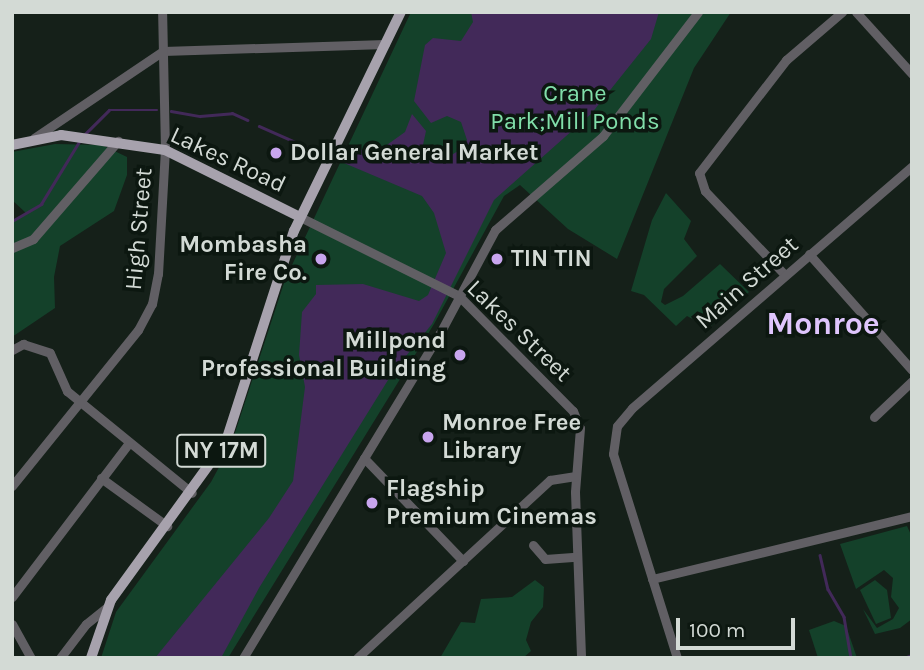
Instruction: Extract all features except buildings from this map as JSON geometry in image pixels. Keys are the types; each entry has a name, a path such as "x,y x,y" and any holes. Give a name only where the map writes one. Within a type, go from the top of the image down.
{"main road":[{"name":"NY 17M","path":"91,658 106,608 192,493 226,441 279,271 300,217 401,12"},
{"name":"Lakes Road","path":"12,145 34,138 119,140 165,150 300,217"}],"street":[{"name":"High Street","path":"12,486 138,330 152,304 158,274 165,150 162,12"},
{"path":"243,658 364,458 454,293 502,221 603,136 698,12"},
{"path":"785,275 705,191 699,178 703,166 779,68 842,12"},
{"path":"856,12 912,74"},
{"path":"34,138 163,51 385,44"},
{"path":"12,248 33,239 119,140"},
{"name":"Main Street","path":"652,579 613,454 614,435 625,414 912,166"},
{"name":"Lakes Street","path":"300,217 454,293 573,411 580,428 576,476 576,557 581,658"},
{"path":"809,254 912,370"},
{"path":"12,350 23,344 50,353 67,391 192,493"},
{"path":"874,417 912,381"},
{"path":"12,597 129,443"},
{"path":"364,458 463,561"},
{"path":"357,658 550,480 576,476"},
{"path":"101,478 167,526"},
{"path":"677,658 652,579 912,516"},
{"path":"533,545 545,559 576,557"},
{"path":"60,658 86,624 106,608"},
{"path":"12,624 31,658"}],"green space":[{"name":"Crane Park;Mill Ponds","path":"411,12 731,12 694,68 617,259 568,229 520,185 504,196 434,324 228,658 101,658 116,612 211,482 231,445 285,280"},
{"path":"55,144 102,145 127,157 127,175 114,211 60,246 54,277 55,308 12,337 12,221 26,213 12,200 12,152"},
{"path":"666,193 691,221 684,239 697,256 664,289 661,302 665,305 683,296 720,264 749,292 709,328 687,316 676,326 644,295 631,291 652,220"},
{"path":"907,526 912,537 912,619 900,628 875,634 863,609 877,628 893,619 899,608 891,597 893,578 884,570 856,589 840,544"},
{"path":"535,580 544,587 543,607 531,622 526,640 531,651 523,658 440,658 461,622 475,623 481,599 512,597"},
{"path":"875,580 887,590 891,618 876,624 860,590"},
{"path":"834,621 846,626 857,658 818,658 809,630"}],"shaded area":[{"path":"471,12 659,12 651,39 591,114 494,200 432,324 393,372 259,588 221,658 155,658 269,518 293,481 305,387 299,355 302,312 316,294 316,285 363,284 419,301 428,295 446,253 434,213 422,196 344,163 353,151 384,147 405,132 412,114 426,131 423,145 428,155 436,160 445,159 458,151 467,140 461,122 447,116 431,123 414,101 425,45 433,38 461,41 473,22"}],"waterway":[{"path":"84,135 109,110 157,110"},
{"path":"171,111 200,116 232,113 248,120"},
{"path":"259,126 316,151"},
{"path":"12,221 41,204 80,140"},
{"path":"820,555 828,589 844,617 851,658"},
{"path":"904,658 912,655"}],"place":[{"name":"Dollar General Market","path":"276,153"},
{"name":"Mombasha Fire Co.","path":"321,259"},
{"name":"TIN TIN","path":"497,259"},
{"name":"Millpond Professional Building","path":"460,355"},
{"name":"Monroe Free Library","path":"428,437"},
{"name":"Flagship Premium Cinemas","path":"372,503"}],"district":[{"name":"Monroe","path":"823,324"}]}
